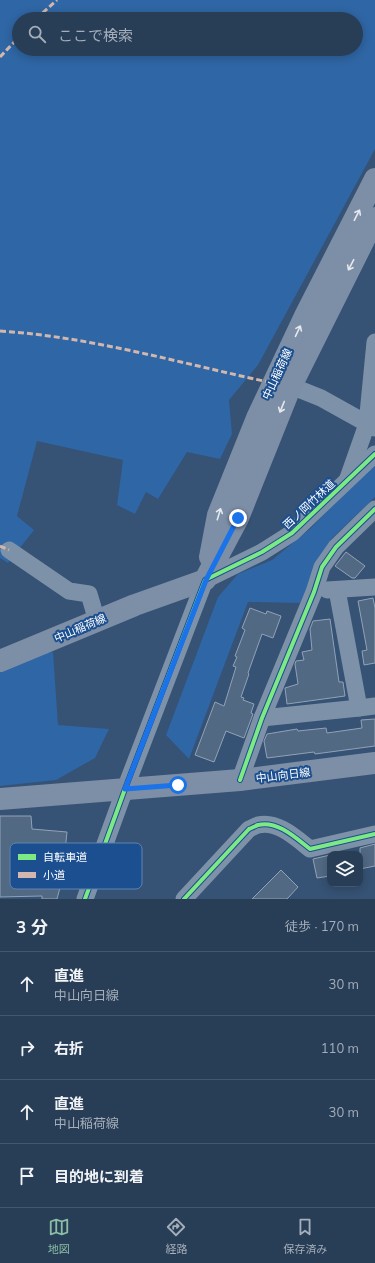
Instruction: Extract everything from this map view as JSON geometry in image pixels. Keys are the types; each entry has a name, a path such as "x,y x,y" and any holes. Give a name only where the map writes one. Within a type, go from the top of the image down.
{"main road":[{"name":"中山稲荷線","path":"282,386 306,314 375,179"},
{"name":"中山稲荷線","path":"0,661 135,605 206,580 218,515 257,418 282,386 375,218"},
{"name":"中山向日線","path":"0,799 240,780 375,763"}],"street":[{"path":"346,482 371,426 375,342"},
{"path":"282,386 301,390 321,398 371,426"},
{"name":"西ノ岡竹林道","path":"206,580 262,552 292,533 375,454"},
{"path":"240,780 262,718 314,592 322,566 336,547 375,509"},
{"path":"9,550 69,591 89,594 97,621"},
{"path":"105,843 206,580"},
{"path":"314,592 375,587"},
{"path":"262,718 367,707 337,590"},
{"path":"184,899 249,829 259,825 268,824 279,828 289,833 310,849 375,834"},
{"path":"85,899 89,889"}],"shaded area":[{"path":"0,0 375,0 375,149 258,365 229,400 232,434 220,459 187,452 158,499 146,492 135,514 117,505 123,460 37,441 17,516 34,530 8,563 0,558"},
{"path":"375,462 375,497 331,539 300,603 248,602 189,759 166,735 218,597 238,574 272,560 311,528"},
{"path":"53,652 58,725 109,729 95,758 56,780 0,786 0,666 28,654"}],"building":[{"path":"346,552 365,566 355,578 352,578 335,566"},
{"path":"373,598 375,608 375,663 364,665 362,651 367,650 358,601"},
{"path":"250,608 266,614 267,611 281,616 273,638 262,634 248,673 249,674 241,697 244,698 243,700 254,704 251,713 253,714 244,738 226,731 214,762 195,755 215,702 224,706 236,667 233,666 237,657 235,656 245,630 242,628"},
{"path":"330,619 339,682 343,682 345,696 287,704 285,688 298,684 295,664 296,661 304,660 302,652 312,650 310,629 313,621"},
{"path":"375,719 375,746 315,754 314,752 267,758 264,741 267,734 297,729 298,731 326,728 327,733 362,728 361,720"},
{"path":"0,816 31,816 32,829 67,832 66,843 10,843 10,889 60,889 57,899 42,899 42,896 0,897"},
{"path":"375,844 375,866 363,868 363,851 360,851 360,848"},
{"path":"327,856 327,876 317,878 313,859"},
{"path":"281,870 298,887 287,899 252,899"}],"marked path":[{"path":"44,12 57,0"},
{"path":"0,57 12,44"},
{"path":"0,331 35,334 104,345 273,383"},
{"path":"0,546 9,550"}],"cycle path":[{"path":"105,843 205,580 262,552 292,533 375,454"},
{"path":"240,780 262,718 314,592 322,567 336,547 375,509"},
{"path":"184,899 249,829 258,825 265,824 279,827 310,849 375,834"},
{"path":"85,899 89,889"}],"route":[{"path":"178,785 125,789 206,580 238,518"}]}
